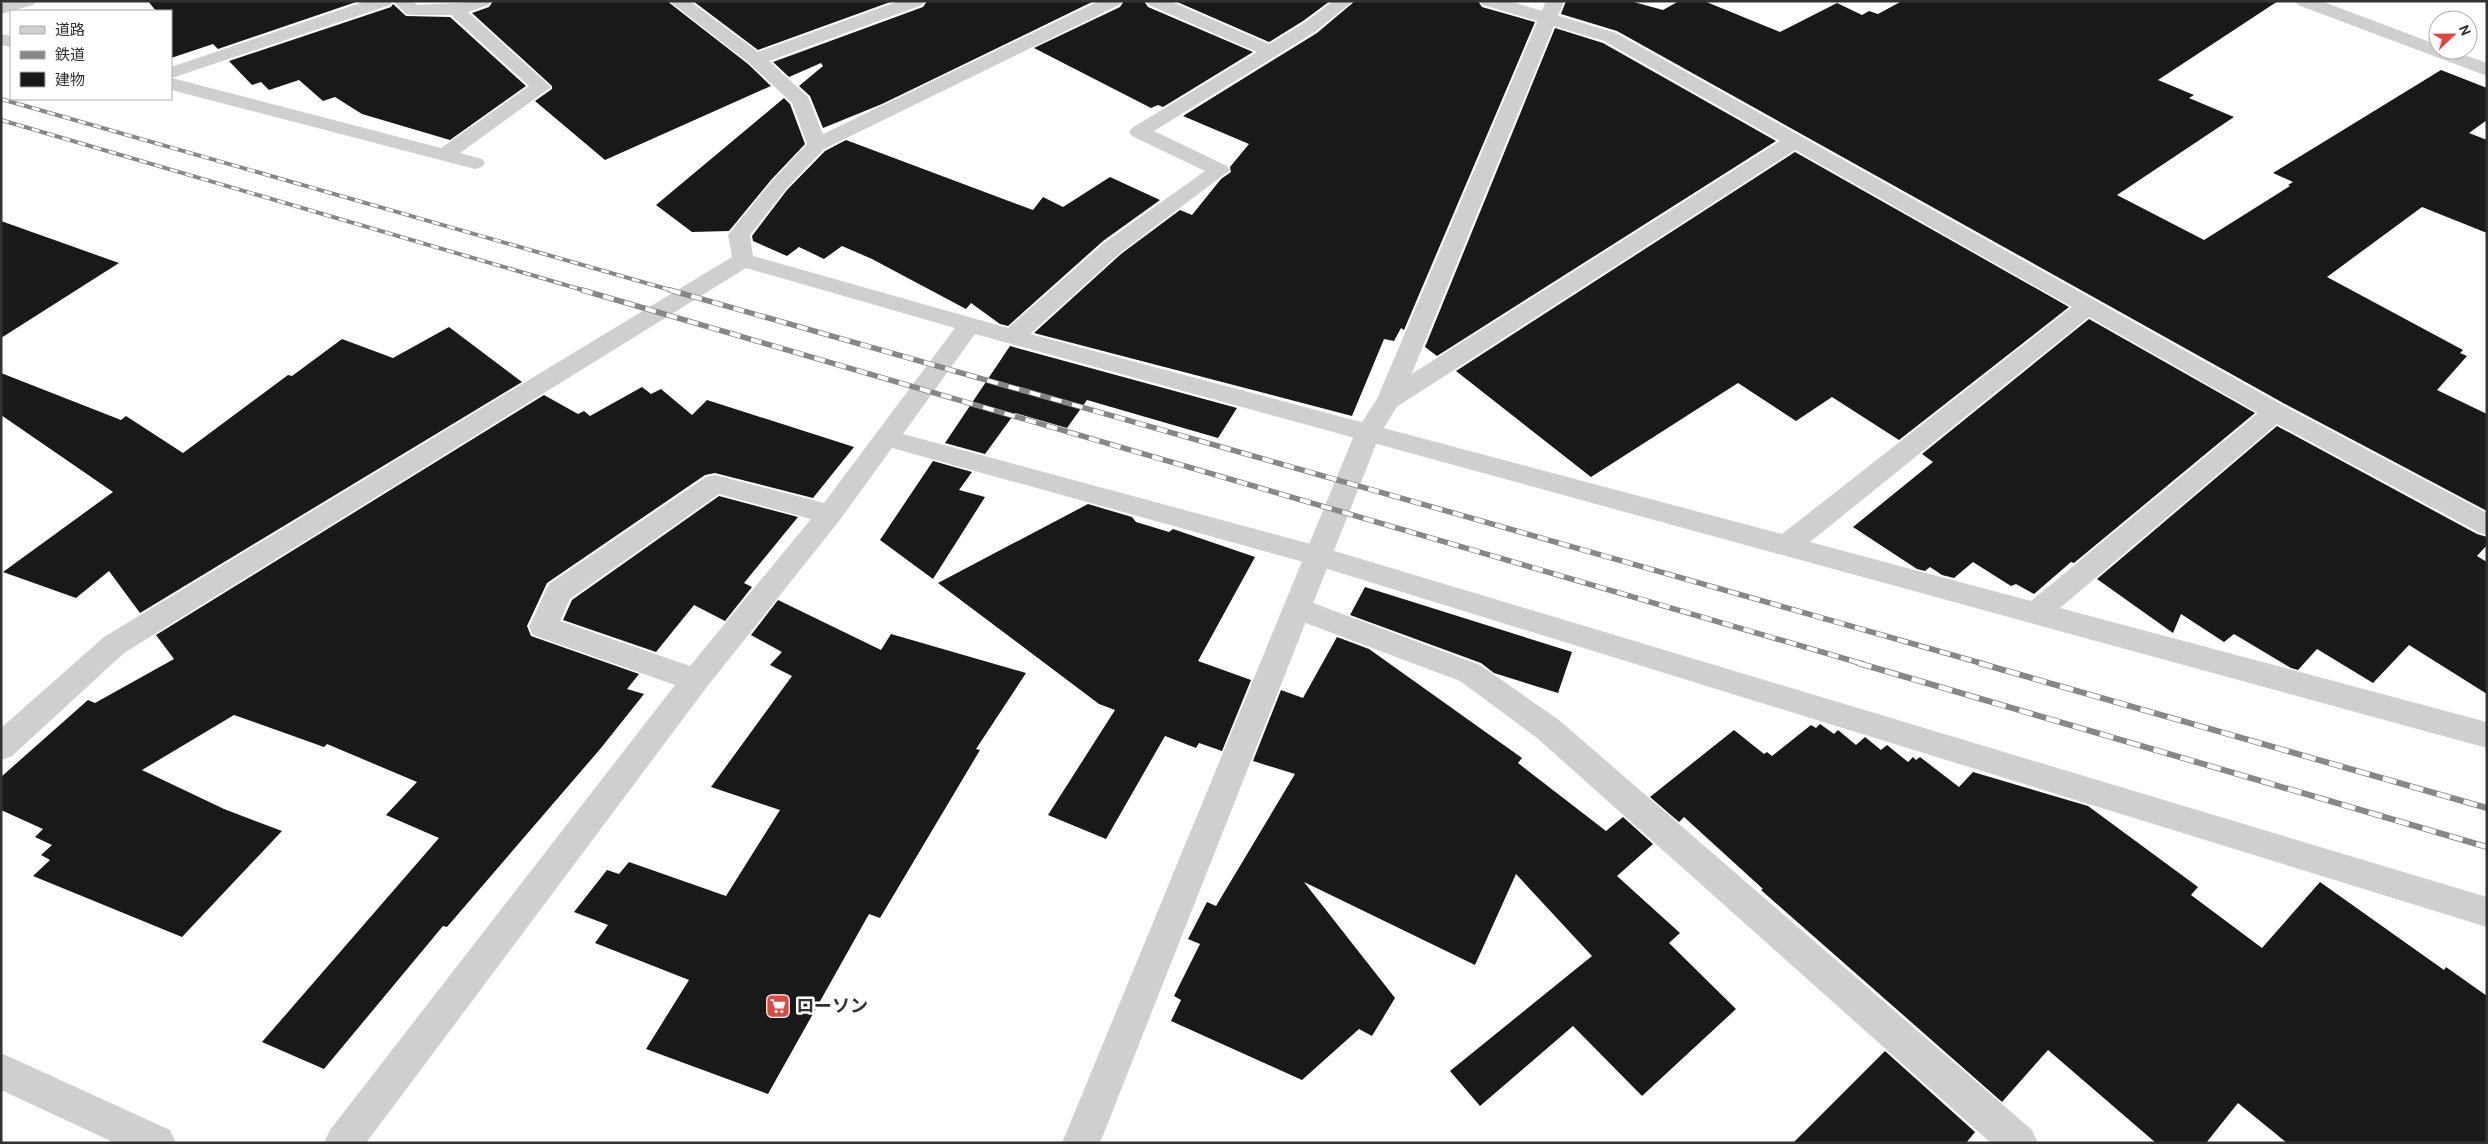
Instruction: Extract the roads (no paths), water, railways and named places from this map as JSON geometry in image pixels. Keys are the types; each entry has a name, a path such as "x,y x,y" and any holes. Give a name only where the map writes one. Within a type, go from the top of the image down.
{"street":[{"path":"1,9 27,1"},
{"path":"172,73 384,1"},
{"path":"402,1 412,10 456,10 482,1"},
{"path":"678,1 756,59 801,101 817,145"},
{"path":"756,59 916,1"},
{"path":"743,260 739,235 779,185 817,145 1113,1"},
{"path":"1155,1 1270,51"},
{"path":"1014,336 1112,248 1220,170 1139,132 1310,27 1344,1"},
{"path":"1489,1 1551,10 1610,37 2275,412 2487,525"},
{"path":"2304,1 2487,70"},
{"path":"444,155 541,87 456,10"},
{"path":"1081,1143 1368,433 1389,400 1551,10"},
{"path":"172,84 475,163"},
{"path":"1389,400 1796,141"},
{"path":"1,747 114,645 743,260 970,325 2487,735"},
{"path":"1786,546 2088,306"},
{"path":"343,1143 696,680 830,514 970,325"},
{"path":"2035,613 2275,412"},
{"path":"886,438 1318,556 2487,912"},
{"path":"696,680 543,627 559,592 715,484 830,514"},
{"path":"1297,608 1470,673 1548,729 2019,1143"},
{"path":"1,1071 157,1143"}],"railway":[{"path":"1,99 674,291"},
{"path":"1,120 586,291"},
{"path":"582,290 1863,664"},
{"path":"670,290 1984,664"},
{"path":"1858,663 2487,847"},
{"path":"1979,663 2487,808"}],"place":[{"name":"ローソン","path":"778,1006"}]}
